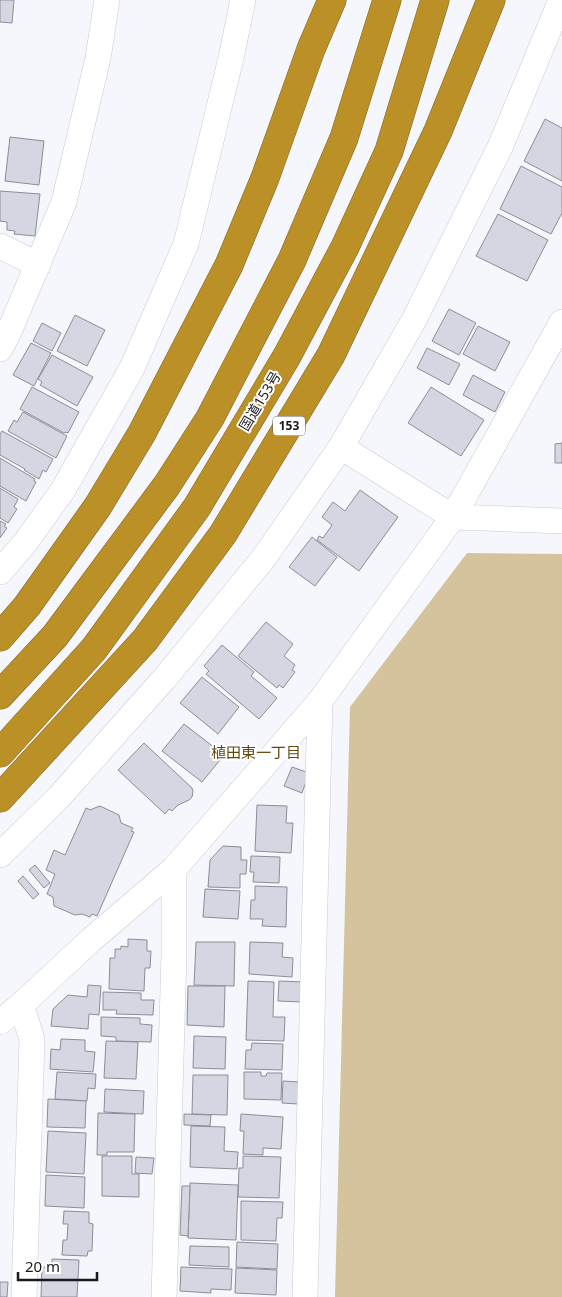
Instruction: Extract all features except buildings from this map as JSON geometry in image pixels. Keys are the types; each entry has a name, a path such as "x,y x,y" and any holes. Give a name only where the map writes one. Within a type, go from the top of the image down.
{"highway":[{"path":"0,637 27,606 98,506 146,425 229,265 265,178 311,49 332,0"},
{"path":"0,695 56,636 167,486 210,418 292,260 344,138 387,0"},
{"name":"国道153号","path":"0,753 94,649 197,507 287,356 345,247 389,151 435,0"},
{"name":"153","path":"0,798 145,640 224,534 331,356 438,131 491,0"}],"street":[{"path":"0,349 64,202 98,58 108,0"},
{"path":"0,572 25,543 68,482 132,368 186,244 231,58 242,0"},
{"path":"0,855 59,797 164,679 263,559 342,447 414,320 496,154 561,0"},
{"path":"0,246 38,265"},
{"path":"0,1022 92,939 174,869 320,701 453,517 562,322"},
{"path":"342,447 453,517 562,521"},
{"path":"305,1297 320,701"},
{"path":"164,1297 174,955 174,869"},
{"path":"21,1004 32,1039 24,1297"}],"shaded area":[{"path":"467,553 562,554 562,1297 335,1297 350,707"}],"district":[{"name":"植田東一丁目","path":"256,753"}]}
